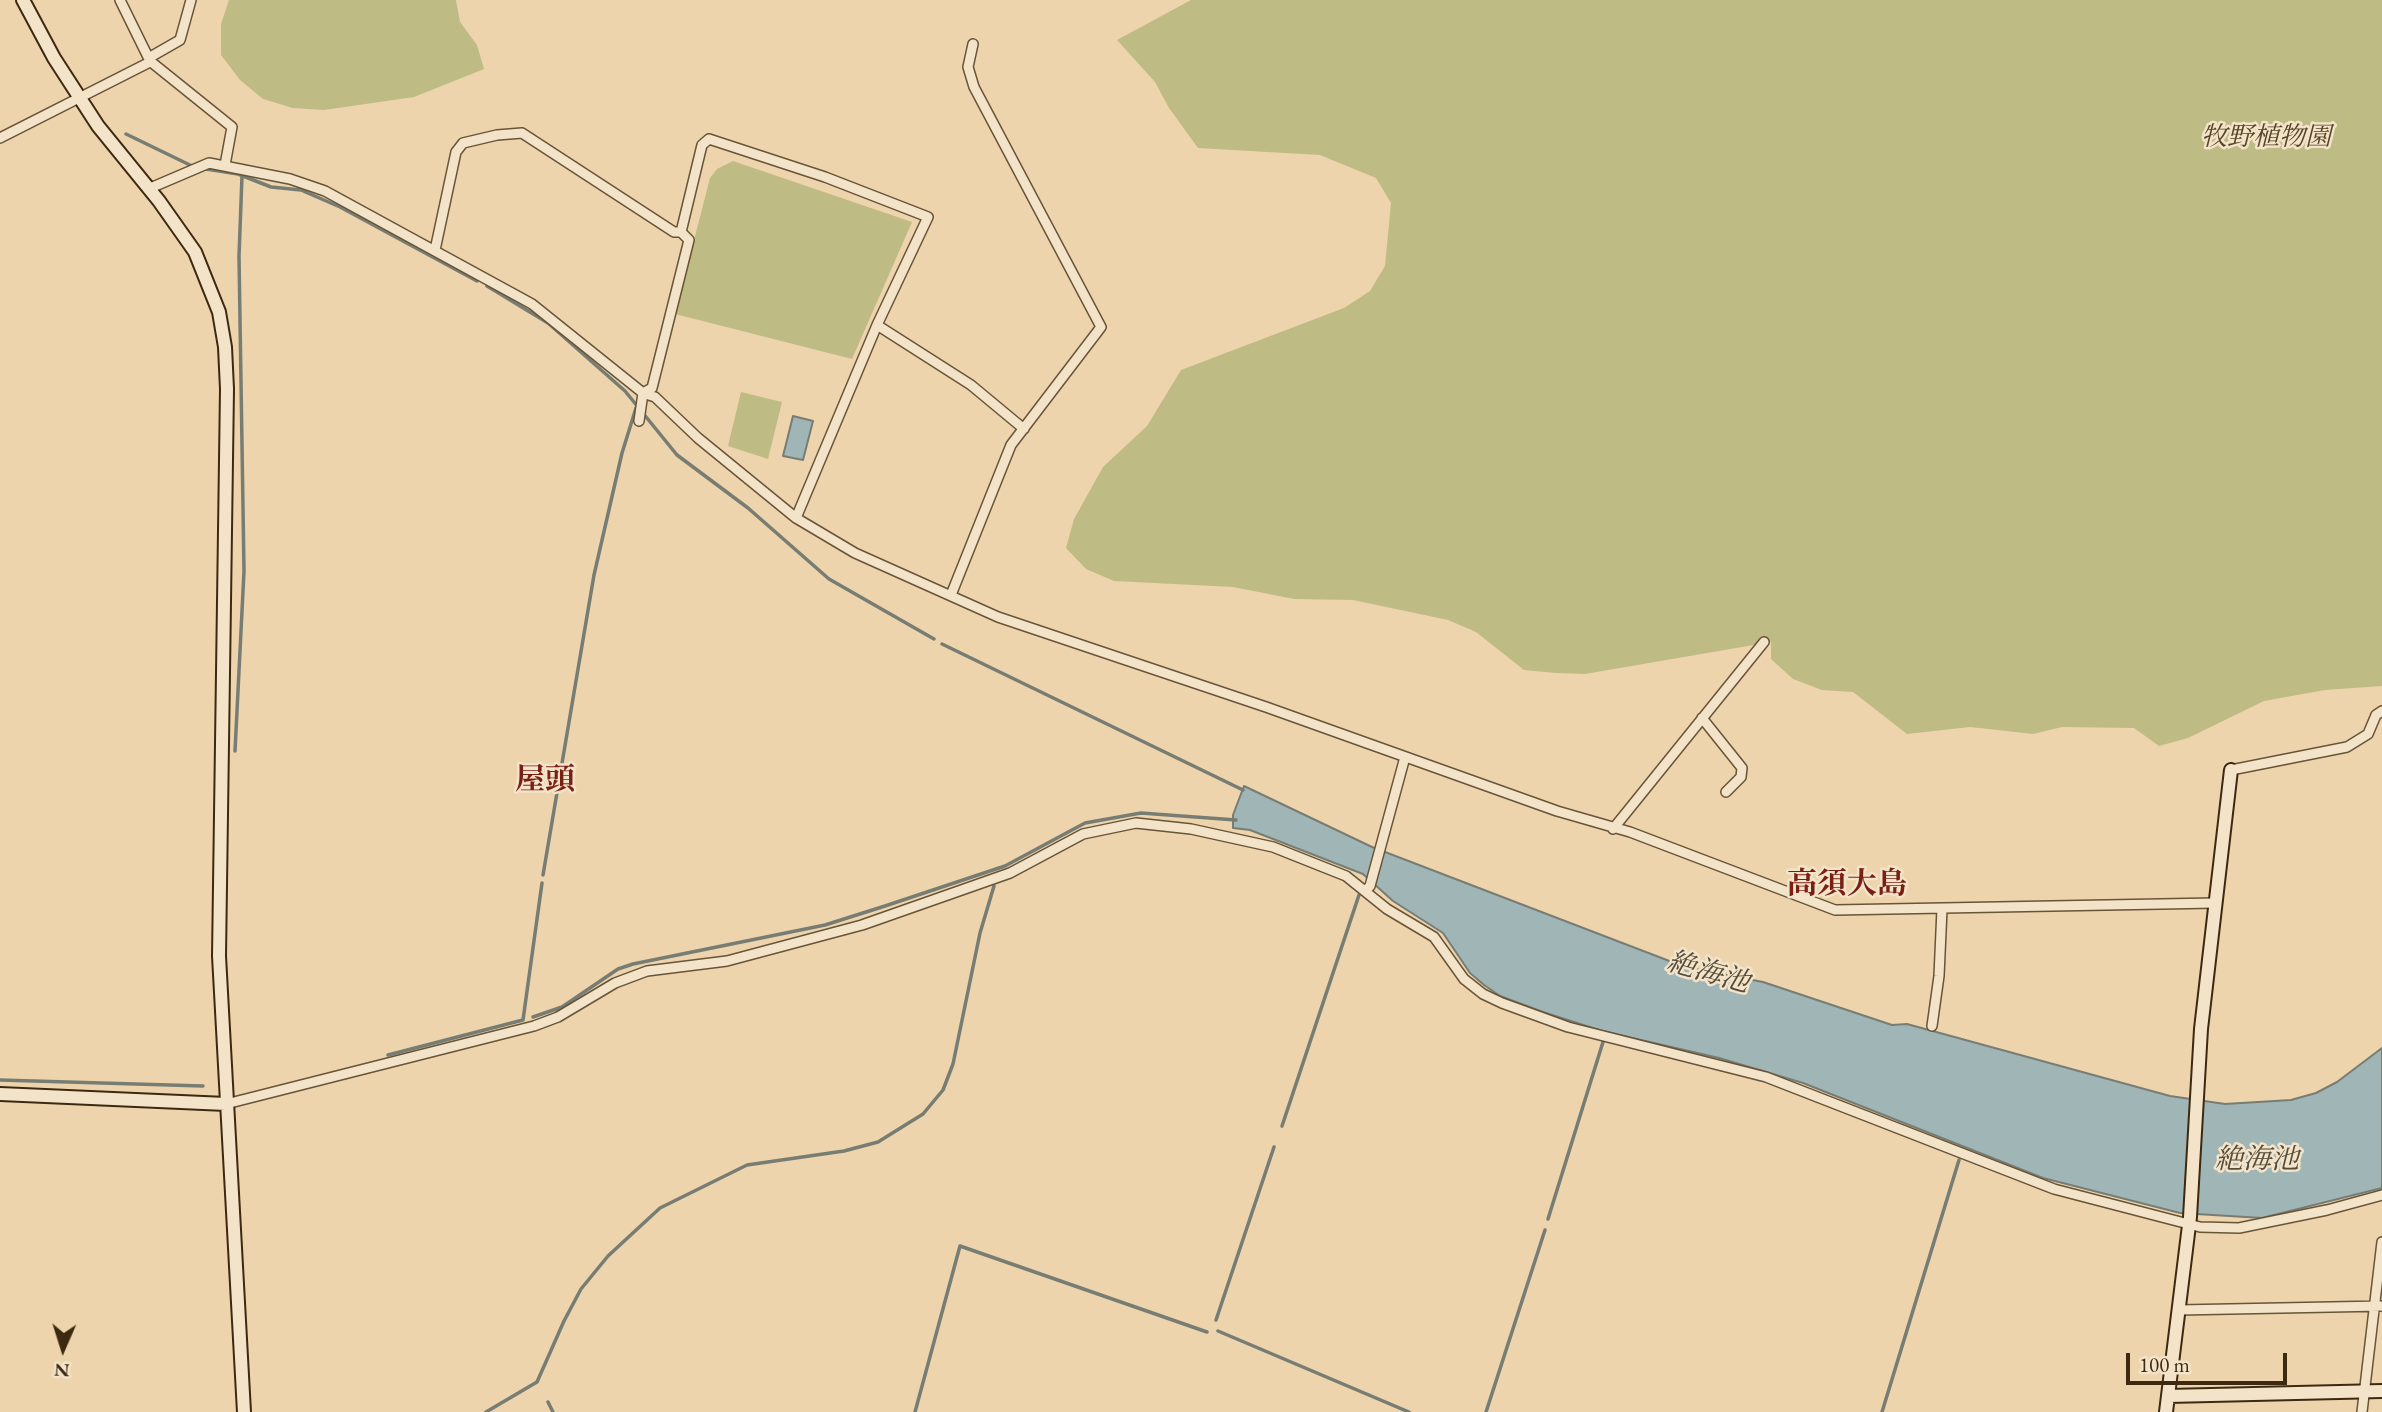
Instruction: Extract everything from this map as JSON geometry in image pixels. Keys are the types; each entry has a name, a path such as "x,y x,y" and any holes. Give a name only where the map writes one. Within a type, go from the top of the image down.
{"street":[{"path":"23,0 54,58 98,127 195,253 219,312 225,347 227,388 218,913 244,1412"},
{"path":"120,0 150,61 232,127 225,165"},
{"path":"0,138 150,61 152,56 180,40 191,0"},
{"path":"950,595 1010,445 1101,327 974,88 968,67 972,44"},
{"path":"435,250 456,152 463,143 497,135 522,133 674,232 681,232 689,240 652,388 643,393 639,421"},
{"path":"681,232 702,145 709,139 825,177 928,217 877,325 796,518"},
{"path":"148,189 209,163 316,188 532,304 643,393 655,397 698,438 796,518 855,554 998,617 1613,828 1835,909 2215,902"},
{"path":"877,325 971,385 1024,429"},
{"path":"1613,828 1764,642"},
{"path":"2166,1412 2189,1222 2196,1096 2231,770 2347,747 2368,734 2376,715 2382,711"},
{"path":"1702,718 1742,768 1741,776 1726,792"},
{"path":"1368,888 1405,757"},
{"path":"0,1094 226,1104 534,1026 558,1017 615,983 647,971 727,961 862,925 1010,873 1083,834 1136,823 1191,829 1273,846 1346,876 1368,888 1387,909 1434,937 1464,979 1483,994 1502,1003 1568,1027 1766,1077 2017,1177 2179,1220 2239,1228 2328,1210 2382,1195"},
{"path":"1931,1026 1942,941 1942,909"},
{"path":"2362,1412 2378,1306 2382,1242"},
{"path":"2179,1310 2378,1306"},
{"path":"2168,1396 2382,1391"}],"green space":[{"path":"229,0 456,0 460,22 477,45 484,69 414,97 324,110 293,108 263,99 240,80 221,55 221,24"},
{"name":"牧野植物園","path":"1191,0 2382,0 2382,686 2325,690 2264,701 2188,738 2159,746 2134,728 2062,727 2033,734 1970,727 1907,734 1853,692 1822,690 1793,679 1771,659 1771,642 1585,674 1524,670 1476,632 1448,620 1353,600 1294,599 1233,587 1114,581 1086,569 1066,548 1074,519 1103,467 1147,426 1181,370 1344,308 1370,291 1385,266 1391,203 1376,178 1320,155 1198,148 1169,108 1155,82 1117,40"},
{"path":"733,161 912,222 852,359 675,314 710,178 717,169"},
{"path":"741,392 782,402 768,459 728,446"}],"water":[{"path":"793,416 813,421 803,460 783,456"},
{"name":"絶海池","path":"1244,786 1372,847 1685,967 1763,982 1892,1025 1907,1024 2170,1096 2225,1104 2291,1100 2316,1093 2337,1082 2382,1048 2382,1188 2262,1218 2180,1213 2043,1178 1803,1083 1719,1058 1602,1031 1543,1012 1500,996 1484,985 1470,973 1443,933 1393,901 1363,874 1250,830 1233,828 1233,815"}],"waterway":[{"path":"126,134 192,166"},
{"path":"206,169 238,174 271,187 301,190 340,207 477,281"},
{"path":"235,751 244,571 239,256 242,176"},
{"path":"487,286 548,323 625,391 677,455 748,508 829,579 934,639"},
{"path":"543,875 594,575 622,453 636,408"},
{"path":"942,644 1243,790"},
{"path":"533,1017 562,1007 618,969 825,925 1005,866 1085,823 1141,813 1236,820"},
{"path":"388,1055 523,1020 542,883"},
{"path":"486,1412 537,1382 581,1289 608,1256 660,1208 747,1165 844,1151 878,1142 923,1114 943,1090 953,1064 980,933 994,886"},
{"path":"1282,1126 1359,895"},
{"path":"1548,1219 1603,1042"},
{"path":"0,1080 203,1086"},
{"path":"1216,1320 1274,1147"},
{"path":"1882,1412 1959,1160"},
{"path":"1486,1412 1545,1230"},
{"path":"915,1412 960,1246 1207,1332"},
{"path":"1218,1331 1409,1412"},
{"path":"548,1402 553,1412"}],"district":[{"name":"屋頭","path":"545,781"},
{"name":"高須大島","path":"1847,885"}]}
